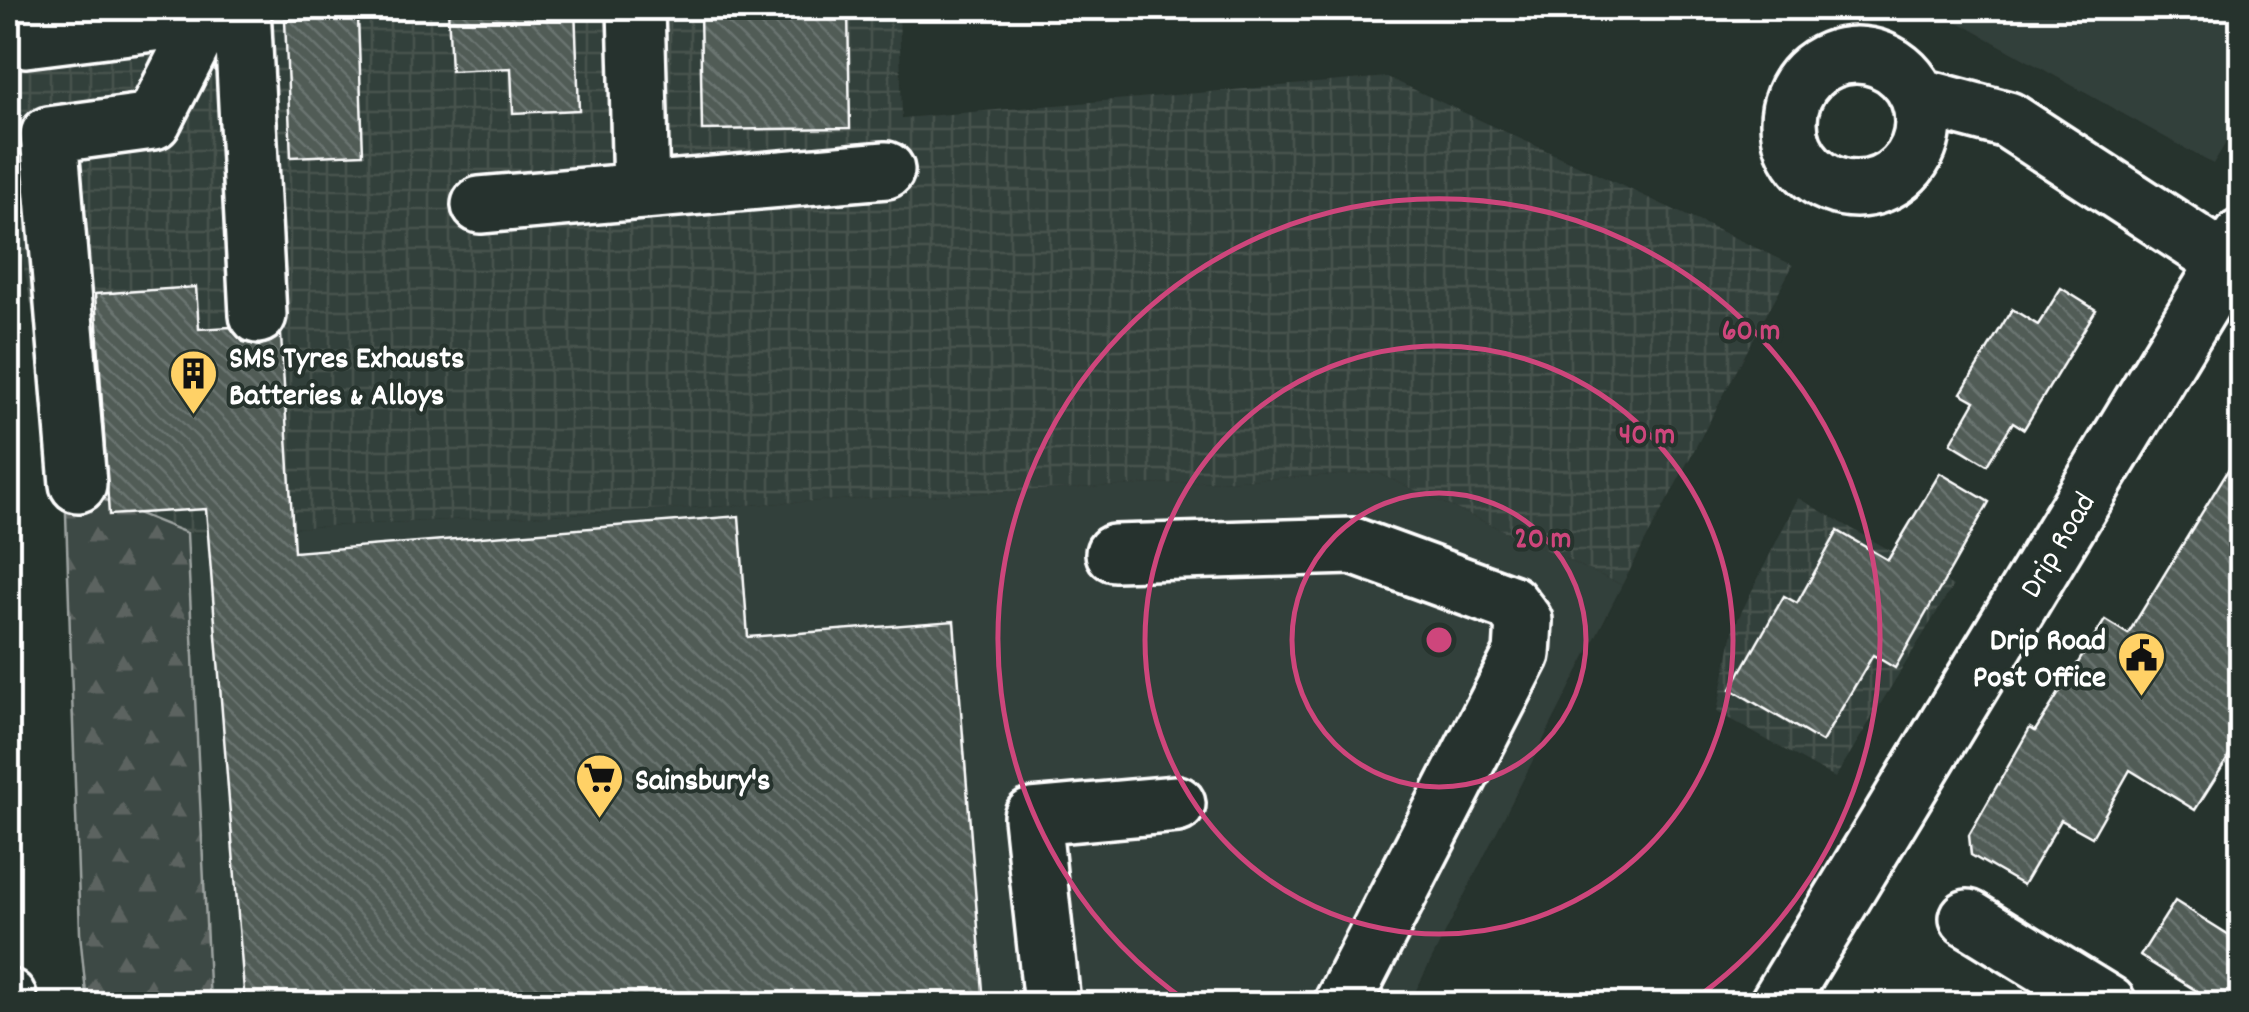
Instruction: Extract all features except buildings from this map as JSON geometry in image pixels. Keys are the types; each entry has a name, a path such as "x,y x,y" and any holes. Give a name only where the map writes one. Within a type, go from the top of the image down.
{"street":[{"path":"23,8 25,39 230,12"},
{"path":"636,8 641,189"},
{"path":"230,12 258,315"},
{"path":"78,484 50,135 153,121 230,12"},
{"path":"1918,96 2008,120 2234,249"},
{"path":"480,205 886,170"},
{"name":"Drip Road","path":"1778,1004 2234,249"},
{"path":"1114,553 1354,546 1510,603 1524,621 1522,654 1342,1004"},
{"path":"1052,1004 1032,817 1178,804"},
{"path":"1968,918 2108,1004"},
{"path":"8,997 8,1004"}],"shaded area":[{"path":"8,8 899,8 902,118 1387,77 1793,265 1622,585 1378,473 187,533 65,484 8,184"},
{"path":"1933,8 2241,8 2241,118 2213,164"},
{"path":"1378,473 1622,585 1409,1004 117,1004 140,639 187,533"},
{"path":"1798,498 1953,586 1835,778 1717,712 1734,627"}],"green space":[{"path":"65,484 187,533 210,1004 87,1004 80,933"}],"place":[{"name":"SMS Tyres Exhausts Batteries & Alloys","path":"194,416"},
{"name":"Drip Road Post Office","path":"2141,698"},
{"name":"Sainsbury's","path":"600,820"}]}
